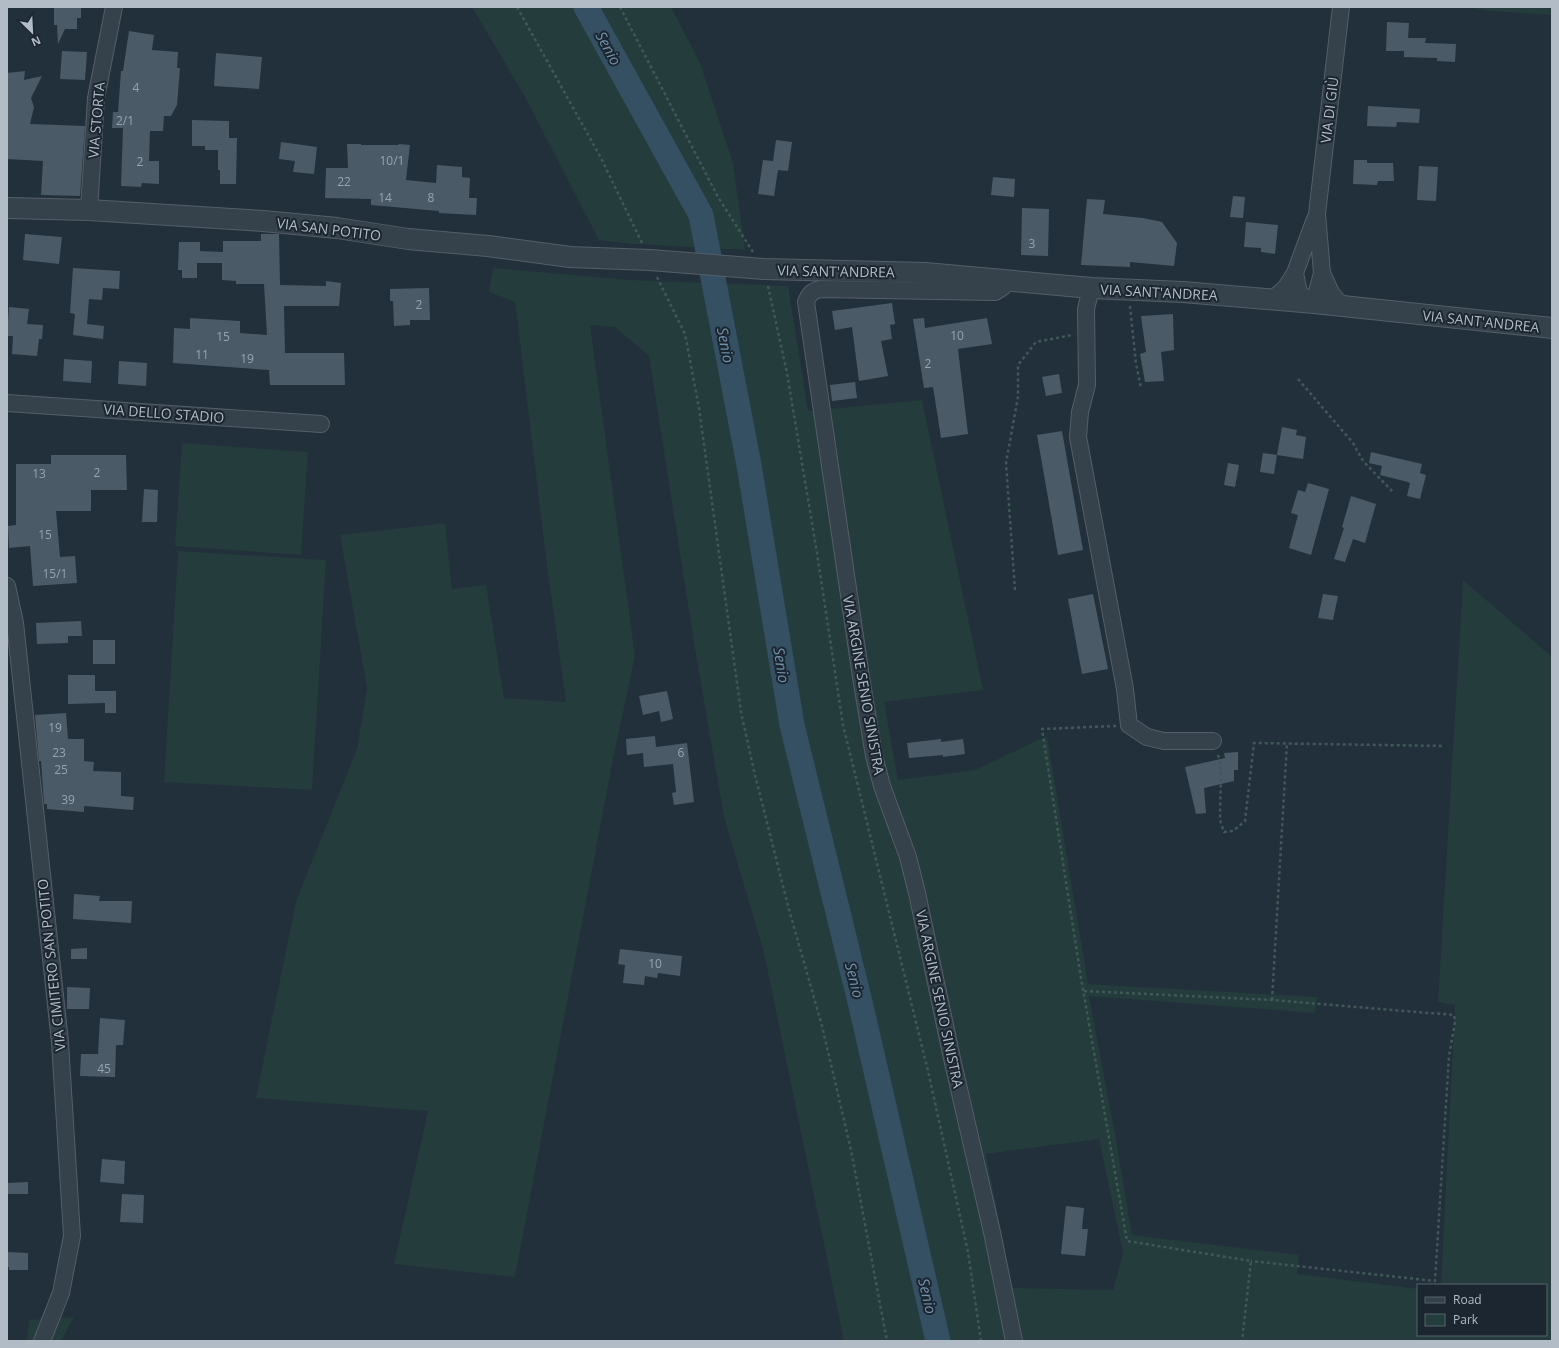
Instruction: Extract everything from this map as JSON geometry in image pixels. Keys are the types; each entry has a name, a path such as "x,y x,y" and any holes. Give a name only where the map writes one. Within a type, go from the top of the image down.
{"street":[{"name":"VIA STORTA","path":"89,210 96,98 114,7"},
{"name":"VIA DI GIÙ","path":"1342,7 1317,214 1322,272 1331,293 1343,307"},
{"name":"VIA SAN POTITO","path":"7,208 89,210 269,222 336,228 408,240 488,246 570,257 650,260 764,269"},
{"name":"VIA DI GIÙ","path":"1273,299 1286,287 1295,273 1317,214"},
{"name":"VIA SANT'ANDREA","path":"764,269 925,273 1091,288 1130,289 1273,299 1552,328"},
{"name":"VIA DI GIÙ","path":"1314,303 1322,272"},
{"path":"1295,273 1299,293 1314,303"},
{"name":"VIA ARGINE SENIO SINISTRA","path":"1009,280 1003,287 995,292 820,289 813,291 808,296 806,302 874,756 882,786 908,857 917,893 952,1063 992,1232 1014,1341"},
{"path":"1091,288 1086,309 1087,385 1080,412 1078,437 1125,689 1129,725 1147,737 1164,741 1213,741"},
{"name":"VIA DELLO STADIO","path":"7,403 321,424"},
{"name":"VIA CIMITERO SAN POTITO","path":"7,586 15,623 60,1042 72,1236 61,1293 42,1341"}],"path":[{"path":"517,7 601,158 685,334 699,408 741,712 754,771 788,906 822,1026 851,1150 887,1341"},
{"path":"620,7 718,198 764,269 787,373 817,553 843,725 928,1071 968,1252 981,1341"},
{"path":"1130,289 1132,331 1141,388"},
{"path":"1015,590 1006,464 1018,397 1018,365 1036,342 1087,333"},
{"path":"1298,379 1353,443 1363,461 1393,492"},
{"path":"1084,991 1272,1000 1454,1015 1449,1056 1435,1281 1251,1261 1127,1241 1084,991 1042,729 1129,725"},
{"path":"1213,741 1221,765 1220,820 1224,832 1233,831 1246,821 1254,743 1444,746"},
{"path":"1272,1000 1287,743"},
{"path":"1242,1341 1251,1261"}],"green space":[{"path":"472,7 671,7 700,63 733,163 745,250 633,244 599,240 525,97"},
{"path":"1465,7 1552,7 1552,15 1492,11"},
{"path":"493,268 631,280 788,286 808,411 922,400 983,690 884,702 898,780 975,770 1047,736 1088,984 1317,997 1315,1013 1089,996 1132,1235 1299,1255 1297,1274 1417,1289 1417,1336 1547,1336 1547,1284 1441,1284 1455,1005 1438,1002 1463,580 1552,657 1552,1341 844,1341 764,953 724,817 695,649 649,356 615,327 590,325 635,656 613,759 515,1277 394,1264 428,1111 256,1098 296,901 357,749 367,688 340,535 445,523 452,589 486,585 504,698 566,702 548,573 515,302 489,292","holes":["1099,1139 1123,1253 1113,1290 1012,1288 986,1154"]},
{"path":"182,443 308,452 301,555 175,546"},
{"path":"178,551 326,560 312,790 164,782"},
{"path":"74,1317 61,1341 27,1341 29,1320"}],"building":[{"path":"54,7 81,7 81,18 77,18 77,29 65,29 58,44 57,25 54,25"},
{"path":"1387,22 1409,23 1408,38 1426,38 1425,43 1456,44 1455,62 1437,61 1437,58 1404,57 1404,51 1386,51"},
{"path":"129,31 154,35 152,50 178,52 177,68 180,68 177,105 171,116 164,116 163,131 150,131 149,161 159,161 159,184 142,183 141,187 121,186 123,128 112,128 113,112 118,112 121,71 123,71"},
{"path":"62,51 87,52 85,80 60,79"},
{"path":"216,53 262,57 259,89 214,86"},
{"path":"25,71 24,80 42,76 31,98 34,107 30,124 85,126 80,196 41,195 43,161 7,159 7,73"},
{"path":"1368,106 1420,109 1419,123 1397,122 1396,127 1367,126"},
{"path":"192,120 229,121 229,138 237,138 236,184 220,184 218,150 205,150 205,146 192,146"},
{"path":"776,140 792,142 788,171 778,170 774,196 758,194 763,160 773,161"},
{"path":"281,142 317,147 314,174 293,172 295,161 279,159"},
{"path":"347,144 410,145 406,180 436,183 437,165 462,167 462,177 470,178 469,198 477,198 476,215 439,213 439,211 371,205 371,199 325,198 326,168 348,168"},
{"path":"1354,160 1367,160 1367,163 1393,163 1394,181 1378,181 1377,185 1353,184"},
{"path":"1419,166 1438,167 1436,201 1417,200"},
{"path":"993,177 1015,179 1014,197 991,195"},
{"path":"1233,196 1245,197 1243,218 1230,217"},
{"path":"1087,199 1105,200 1103,214 1143,218 1162,222 1177,243 1174,266 1130,262 1130,267 1081,265"},
{"path":"1022,208 1049,209 1048,256 1021,255"},
{"path":"1246,222 1278,225 1275,254 1261,252 1261,248 1244,247"},
{"path":"25,234 62,237 59,264 23,260"},
{"path":"261,234 279,234 280,285 326,286 326,281 341,283 339,306 284,306 285,353 344,353 345,385 270,385 269,370 173,363 174,328 190,329 190,318 240,321 240,333 267,335 264,284 236,284 236,281 222,280 222,263 197,263 197,278 182,278 182,270 178,270 179,242 200,242 200,251 223,252 223,241 261,241"},
{"path":"73,268 120,271 119,289 103,288 102,300 89,299 87,324 104,326 103,339 73,335 75,314 70,313"},
{"path":"429,288 430,320 410,320 410,325 394,326 393,301 390,301 390,289"},
{"path":"892,303 895,324 890,325 892,339 881,341 888,376 859,381 852,327 835,330 832,311"},
{"path":"9,307 29,309 27,324 43,325 42,339 39,339 37,356 12,354 13,336 7,336"},
{"path":"1173,314 1174,350 1161,352 1164,381 1145,382 1140,354 1146,352 1141,316"},
{"path":"924,318 925,328 987,318 992,344 958,349 968,434 941,438 933,387 924,388 913,319"},
{"path":"64,359 92,361 91,383 63,381"},
{"path":"119,361 147,363 146,386 118,384"},
{"path":"1059,374 1062,393 1046,396 1042,377"},
{"path":"855,382 857,398 832,401 830,385"},
{"path":"1282,427 1297,430 1296,435 1306,437 1303,459 1277,455"},
{"path":"1062,431 1083,550 1058,555 1037,435"},
{"path":"1371,452 1422,464 1420,473 1426,475 1420,499 1407,496 1410,483 1380,475 1382,466 1369,463"},
{"path":"1263,453 1277,455 1274,474 1260,472"},
{"path":"51,455 126,455 127,490 91,490 91,511 56,511 60,557 75,556 77,583 33,586 30,546 9,548 8,526 16,525 16,464 51,464"},
{"path":"1228,463 1239,465 1235,487 1224,485"},
{"path":"1308,483 1329,489 1311,555 1289,548 1298,515 1291,513 1298,490 1305,492"},
{"path":"144,489 158,490 157,522 142,522"},
{"path":"1351,496 1376,504 1365,543 1353,539 1345,562 1334,559 1344,528 1342,527"},
{"path":"1093,594 1108,669 1082,674 1068,599"},
{"path":"1323,594 1338,596 1333,620 1318,618"},
{"path":"81,621 82,636 68,636 68,643 37,644 36,623"},
{"path":"93,640 115,640 115,664 93,664"},
{"path":"68,675 95,675 95,691 116,691 116,713 105,713 105,703 68,704"},
{"path":"667,691 673,719 661,722 659,711 643,715 639,696"},
{"path":"66,713 68,739 84,739 84,761 94,762 93,771 121,772 121,796 134,797 133,810 84,806 84,812 47,809 47,804 44,804 41,761 39,761 35,715"},
{"path":"655,736 656,747 687,743 694,802 674,805 672,793 676,792 673,764 644,767 643,753 627,755 626,739"},
{"path":"941,739 941,742 963,739 965,754 943,757 943,755 909,758 907,743"},
{"path":"1238,752 1238,770 1234,770 1234,781 1204,788 1206,813 1196,814 1185,767 1225,758 1224,753"},
{"path":"74,894 100,896 99,901 132,901 131,923 73,919"},
{"path":"87,948 87,959 71,959 71,949"},
{"path":"620,949 682,956 680,976 658,973 657,978 645,976 644,985 623,983 625,965 618,964"},
{"path":"67,987 90,988 89,1009 67,1009"},
{"path":"100,1018 125,1020 123,1045 116,1045 115,1077 80,1076 81,1054 98,1054"},
{"path":"102,1159 125,1161 124,1184 100,1182"},
{"path":"28,1182 28,1194 7,1194 7,1183"},
{"path":"122,1194 144,1195 143,1223 120,1222"},
{"path":"1066,1206 1084,1208 1082,1229 1088,1229 1085,1256 1061,1254"},
{"path":"7,1252 28,1253 28,1270 9,1270 9,1267 7,1267"}],"waterway":[{"name":"Senio","path":"586,7 701,215 749,465 792,725 861,1006 938,1341"}]}
